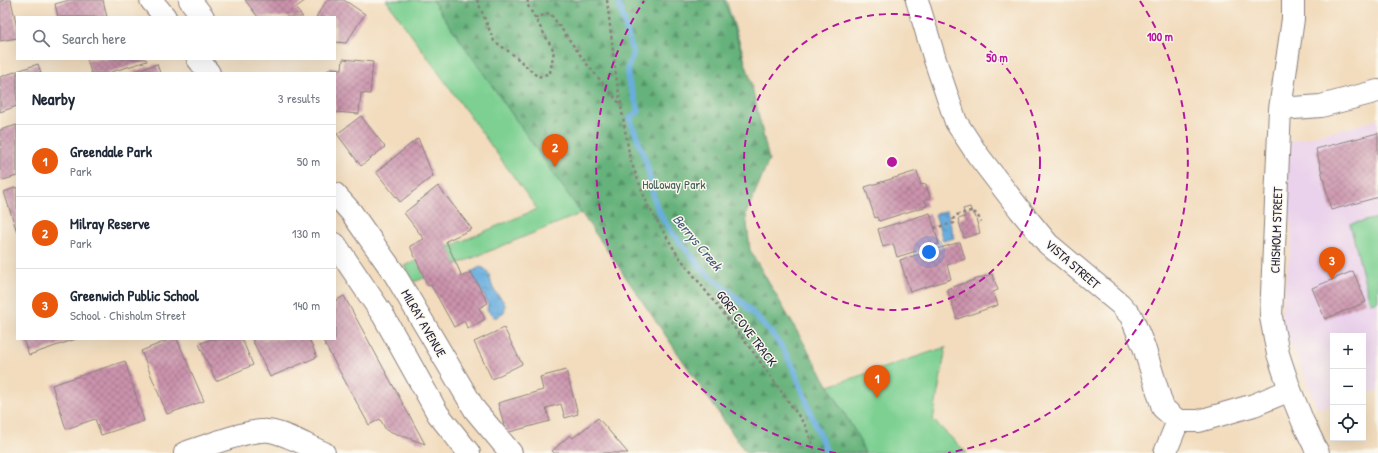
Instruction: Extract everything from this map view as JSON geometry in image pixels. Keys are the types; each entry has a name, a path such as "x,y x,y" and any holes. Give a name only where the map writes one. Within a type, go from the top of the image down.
{"street":[{"path":"151,0 164,16"},
{"path":"190,0 202,16"},
{"name":"VISTA STREET","path":"917,0 956,122 1020,210 1048,244 1120,304 1131,316 1144,347 1163,408 1178,422"},
{"name":"CHISHOLM STREET","path":"1293,0 1293,19 1280,109 1271,317 1278,354 1290,390 1318,453"},
{"path":"199,60 208,72"},
{"path":"1280,109 1321,106 1378,91"},
{"name":"MILRAY AVENUE","path":"336,195 394,273 475,410 512,453"},
{"path":"336,245 383,315 438,414 469,453"},
{"path":"1165,453 1178,422 1198,422 1254,405 1290,390"},
{"path":"185,453 264,430 284,436 324,453"}],"path":[{"path":"478,0 494,41 515,56 538,77 550,73 554,51 534,18 527,4 528,0"},
{"name":"GORE COVE TRACK","path":"607,0 616,76 630,158 648,206 677,254 754,353 805,425 816,453"},
{"path":"534,18 550,13 586,63 621,105"},
{"path":"934,228 954,223 953,219 957,215 973,211 977,214 981,222"}],"shaded area":[{"path":"1378,120 1378,391 1366,394 1366,333 1330,333 1330,405 1318,409 1280,320 1292,240 1285,143"}],"green space":[{"name":"Holloway Park","path":"386,0 726,0 744,56 755,143 718,254 817,390 946,347 933,420 967,453 833,453 592,209 414,282 404,266 537,209"},
{"name":"Holloway Park","path":"432,0 724,0 749,74 769,160 746,214 750,250 857,435 865,453 746,453 616,263"},
{"path":"1378,218 1378,301 1370,303 1350,224"}],"water":[{"path":"947,211 954,238 943,241 935,214"},
{"path":"480,267 487,270 492,287 504,302 504,312 497,317 494,317 487,310 488,303 471,272"}],"building":[{"path":"11,0 16,23 16,38 0,41 0,1"},
{"path":"69,0 103,0 107,16 58,16 55,4"},
{"path":"245,0 306,0 295,8 302,16 257,16"},
{"path":"327,0 344,0 365,14 346,43 336,42 336,16 317,16"},
{"path":"343,59 373,62 370,94 361,93 359,114 336,112 336,72 326,72 331,68 342,69"},
{"path":"87,60 147,61 111,72 91,72"},
{"path":"38,64 41,72 16,72 16,106 0,112 0,77"},
{"path":"157,64 160,72 132,72"},
{"path":"361,116 385,147 361,166 337,134"},
{"path":"16,125 16,176 0,181 0,130"},
{"path":"1378,133 1378,196 1331,210 1316,149"},
{"path":"418,138 433,176 400,202 376,172"},
{"path":"917,171 921,185 926,184 930,198 925,200 927,206 879,221 877,217 875,218 865,187"},
{"path":"438,186 472,229 446,241 461,277 471,272 488,303 479,308 485,319 468,329 464,321 454,327 431,285 428,286 410,246 424,239 404,213"},
{"path":"16,187 16,229 4,192"},
{"path":"970,207 973,215 975,215 980,233 964,238 958,219 965,217 963,209"},
{"path":"930,213 939,244 897,257 893,244 883,247 878,229"},
{"path":"960,242 965,259 947,265 951,279 910,292 900,260"},
{"path":"1353,271 1366,302 1325,319 1312,288"},
{"path":"992,274 998,290 993,292 998,305 957,319 947,289"},
{"path":"344,296 425,444 386,430 380,419 369,425 323,340 336,340 336,300"},
{"path":"504,328 522,364 492,379 474,342"},
{"path":"23,340 73,340 29,355"},
{"path":"168,340 177,340 204,401 167,414 141,351"},
{"path":"209,340 242,340 253,365 216,381 199,344"},
{"path":"252,340 309,340 317,357 270,377"},
{"path":"125,361 144,421 101,435 95,419 66,429 52,385"},
{"path":"566,370 578,414 565,418 561,404 546,408 550,421 506,433 498,403 543,390 540,377"},
{"path":"598,418 628,453 554,453 552,451 570,435 573,438"}],"waterway":[{"name":"Berrys Creek","path":"618,0 633,54 628,67 628,80 639,111 630,118 647,165 655,203 673,234 704,271 745,305 774,336 783,349 794,369 827,453"}],"place":[{"name":"Milray Reserve","path":"555,167"},
{"name":"Greenwich Public School","path":"1332,280"},
{"name":"Greendale Park","path":"877,398"}]}
